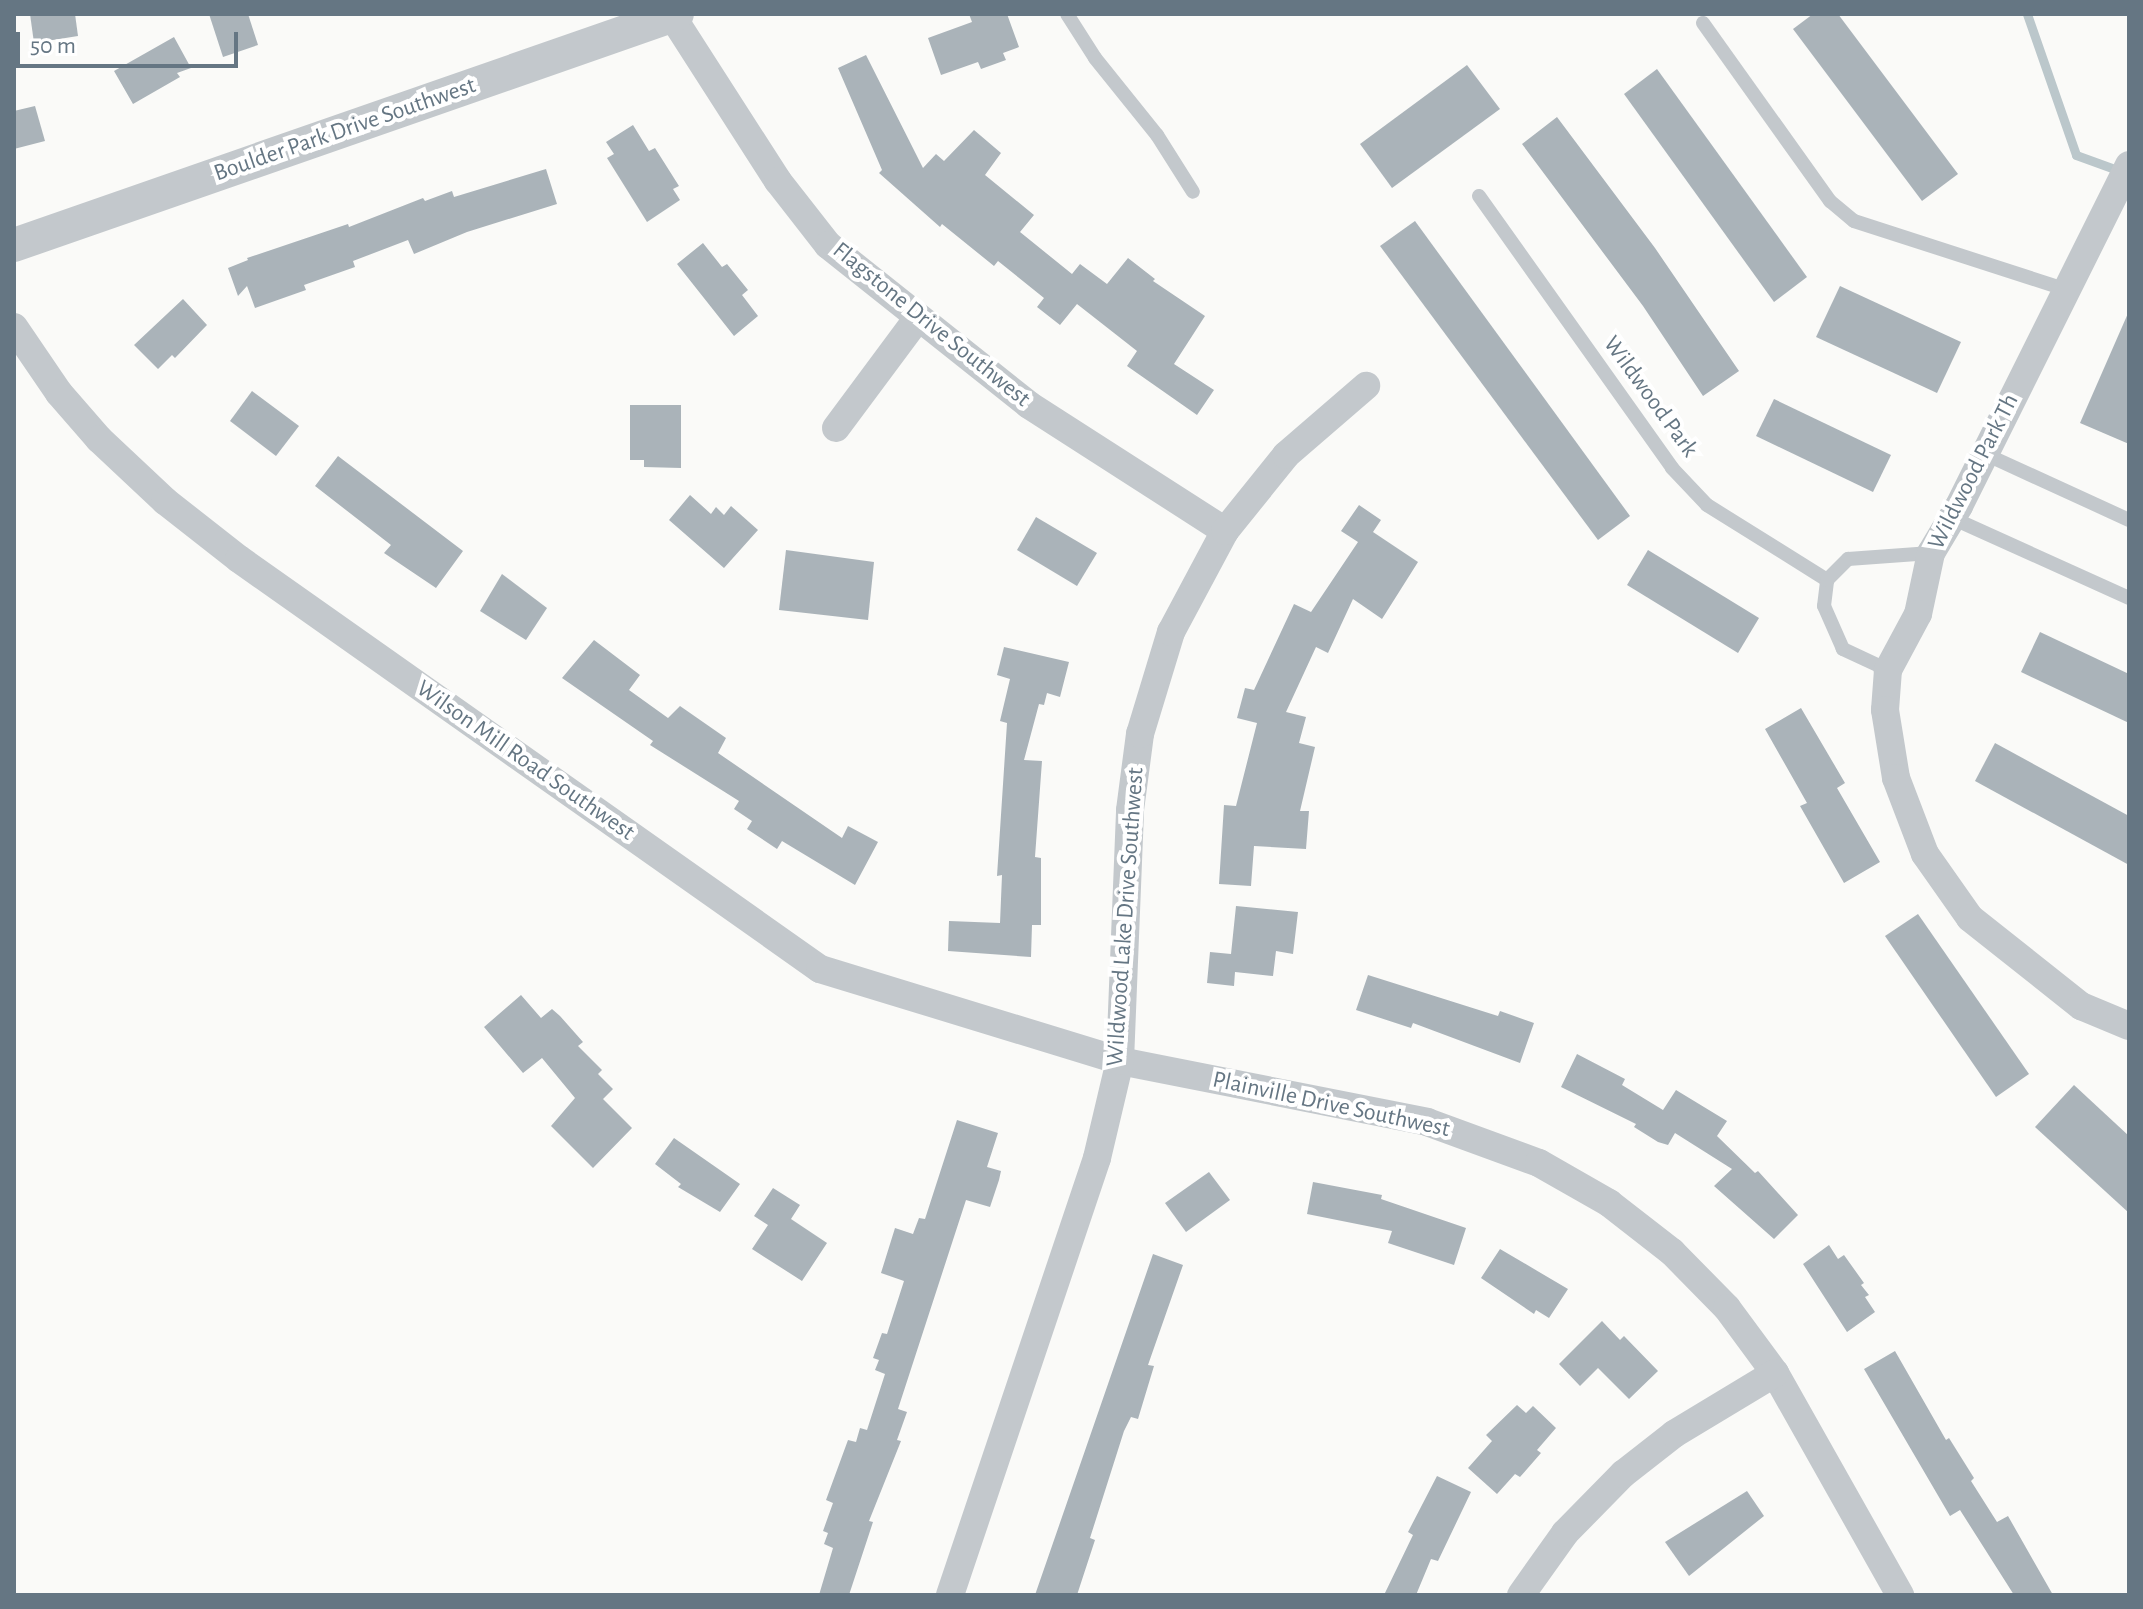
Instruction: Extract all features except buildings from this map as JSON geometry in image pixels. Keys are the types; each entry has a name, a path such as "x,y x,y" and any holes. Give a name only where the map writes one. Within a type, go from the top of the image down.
{"street":[{"name":"Boulder Park Drive Southwest","path":"14,245 674,15"},
{"name":"Flagstone Drive Southwest","path":"674,15 778,181 828,245 917,319 1029,405 1225,531"},
{"name":"Wildwood Park Th","path":"2129,165 1985,454 1931,553 1918,614 1888,670 1885,710 1896,778 1925,854 1970,918 2081,1006 2129,1026"},
{"path":"836,428 917,319"},
{"name":"Wilson Mill Road Southwest","path":"14,327 69,405 99,439 165,501 239,559 820,969 1120,1061"},
{"name":"Wildwood Lake Drive Southwest","path":"950,1595 1097,1158 1120,1061 1130,810 1140,734 1171,632 1225,531 1286,455 1366,386"},
{"name":"Plainville Drive Southwest","path":"1120,1061 1427,1122 1539,1163 1609,1203 1672,1252 1727,1308 1775,1373 1900,1595"},
{"path":"1521,1595 1565,1533 1623,1474 1674,1434 1775,1373"}],"lane":[{"path":"1067,14 1095,58 1157,135 1193,192"},
{"path":"1703,23 1830,201 1854,221 2067,290"},
{"name":"Wildwood Park","path":"1479,196 1672,468 1707,505 1827,580"},
{"path":"1985,454 2129,520"},
{"path":"1952,518 2129,598"},
{"path":"1888,670 1843,649 1824,606 1827,580 1848,559 1931,553"}],"waterway":[{"path":"2027,14 2076,155 2120,171"}]}
